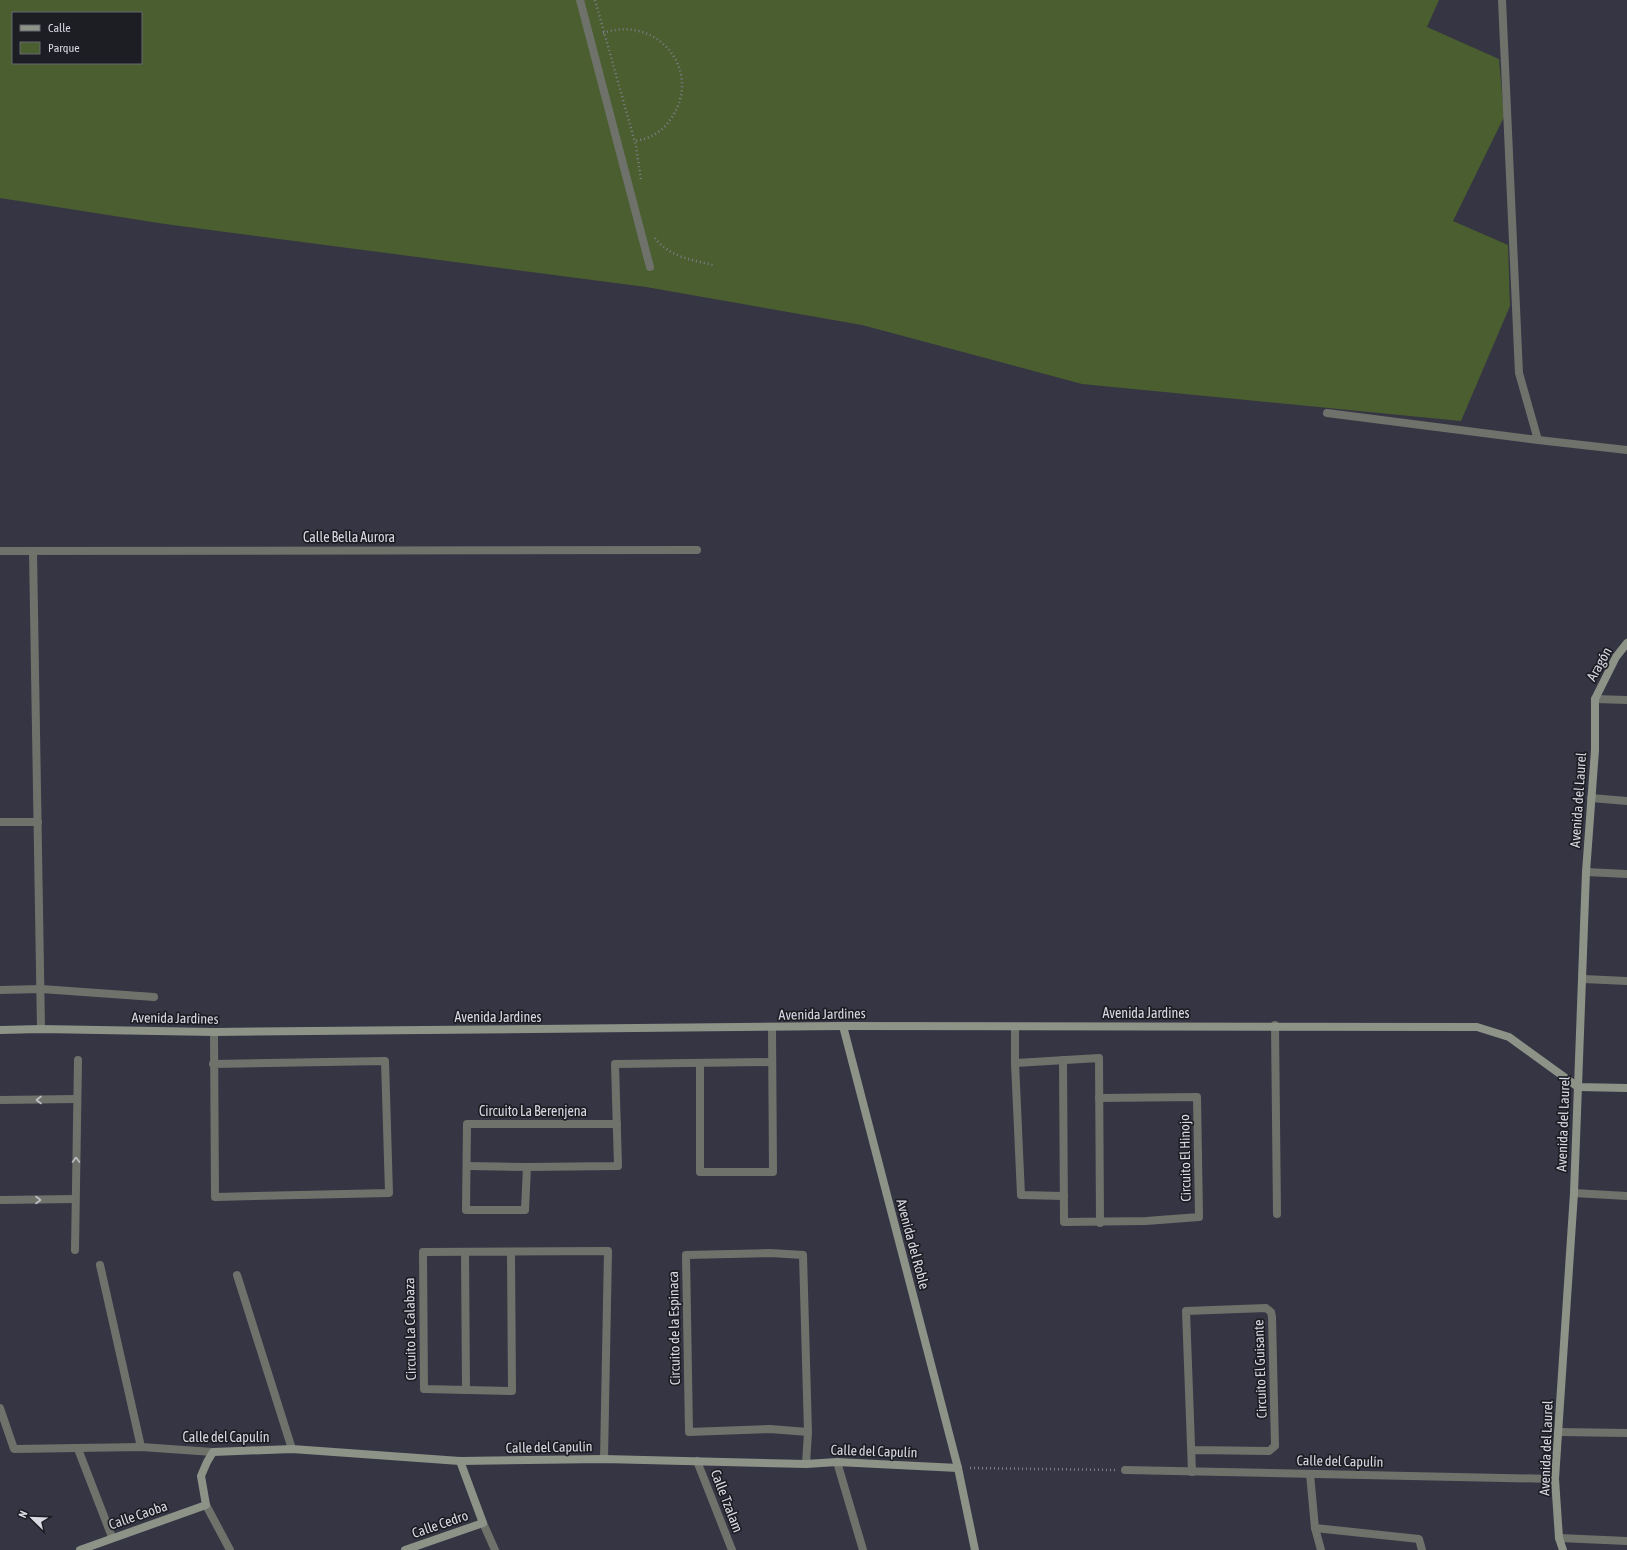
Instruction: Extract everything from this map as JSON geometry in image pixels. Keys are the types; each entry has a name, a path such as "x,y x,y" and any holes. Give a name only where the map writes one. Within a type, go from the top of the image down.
{"street":[{"path":"580,0 650,267"},
{"path":"1502,0 1519,372 1538,440"},
{"path":"1327,413 1627,450"},
{"name":"Calle Bella Aurora","path":"0,551 698,550"},
{"path":"33,551 41,989 40,1029"},
{"name":"Aragón","path":"1596,699 1616,657 1627,643"},
{"path":"1596,699 1627,700"},
{"name":"Avenida del Laurel","path":"1563,1550 1559,1538 1555,1479 1574,1194 1586,872 1595,750 1596,699"},
{"path":"1591,798 1627,801"},
{"path":"0,822 38,822"},
{"path":"1586,872 1627,874"},
{"path":"1583,979 1627,981"},
{"path":"0,990 41,989 154,996"},
{"name":"Avenida Jardines","path":"0,1030 40,1029 214,1032 772,1028 843,1026 1477,1027 1509,1037 1578,1087"},
{"name":"Avenida del Roble","path":"843,1026 958,1468 975,1550"},
{"path":"1015,1026 1015,1063 1021,1195 1064,1196"},
{"path":"1275,1026 1277,1214"},
{"path":"700,1063 700,1172 773,1172 772,1028"},
{"path":"213,1064 385,1061 389,1193 215,1197 213,1064 214,1032"},
{"path":"1015,1063 1099,1058 1100,1223"},
{"path":"75,1250 78,1060"},
{"name":"Circuito El Hinojo","path":"1063,1060 1064,1222 1100,1223 1199,1217 1197,1097 1099,1098"},
{"path":"467,1166 618,1166 616,1064 772,1062"},
{"path":"1578,1087 1627,1088"},
{"path":"0,1100 77,1099"},
{"name":"Circuito La Berenjena","path":"527,1167 525,1210 466,1210 467,1124 617,1124"},
{"path":"1574,1194 1627,1196"},
{"path":"0,1200 75,1199"},
{"name":"Circuito La Calabaza","path":"511,1253 512,1391 424,1389 423,1252 511,1253 608,1251 604,1459"},
{"path":"465,1252 466,1390"},
{"name":"Circuito de la Espinaca","path":"806,1464 808,1432 803,1255 770,1252 686,1255 689,1432 770,1430 808,1432"},
{"path":"100,1266 141,1447"},
{"path":"237,1275 292,1449"},
{"name":"Circuito El Guisante","path":"1192,1450 1269,1451 1275,1446 1272,1317 1271,1312 1266,1308 1186,1311 1192,1472"},
{"name":"Calle del Capulín","path":"0,1408 14,1449 141,1447 213,1452 292,1449 460,1461 604,1459 806,1464 836,1462 958,1468"},
{"path":"1558,1432 1627,1433"},
{"path":"78,1449 112,1537"},
{"path":"213,1452 201,1476 206,1505 230,1550"},
{"path":"460,1461 495,1550"},
{"name":"Calle Tzalam","path":"697,1461 732,1550"},
{"path":"836,1462 863,1550"},
{"name":"Calle del Capulín","path":"1125,1470 1555,1479"},
{"path":"1310,1474 1315,1528 1321,1550"},
{"name":"Calle Caoba","path":"80,1550 112,1537 206,1505"},
{"name":"Calle Cedro","path":"406,1550 484,1523"},
{"path":"1315,1528 1419,1539 1422,1550"},
{"path":"1559,1538 1627,1541"}],"path":[{"path":"595,0 603,33 635,141 641,182"},
{"path":"603,33 628,28 647,33 664,43 676,59 681,72 682,92 676,111 665,127 645,140 635,141"},
{"path":"652,233 661,245 684,259 713,265"},
{"path":"958,1468 1125,1470"}],"green space":[{"path":"0,0 1439,0 1427,27 1499,59 1504,117 1453,221 1508,245 1510,306 1461,421 1082,384 862,325 646,287 165,224 0,198"}]}
